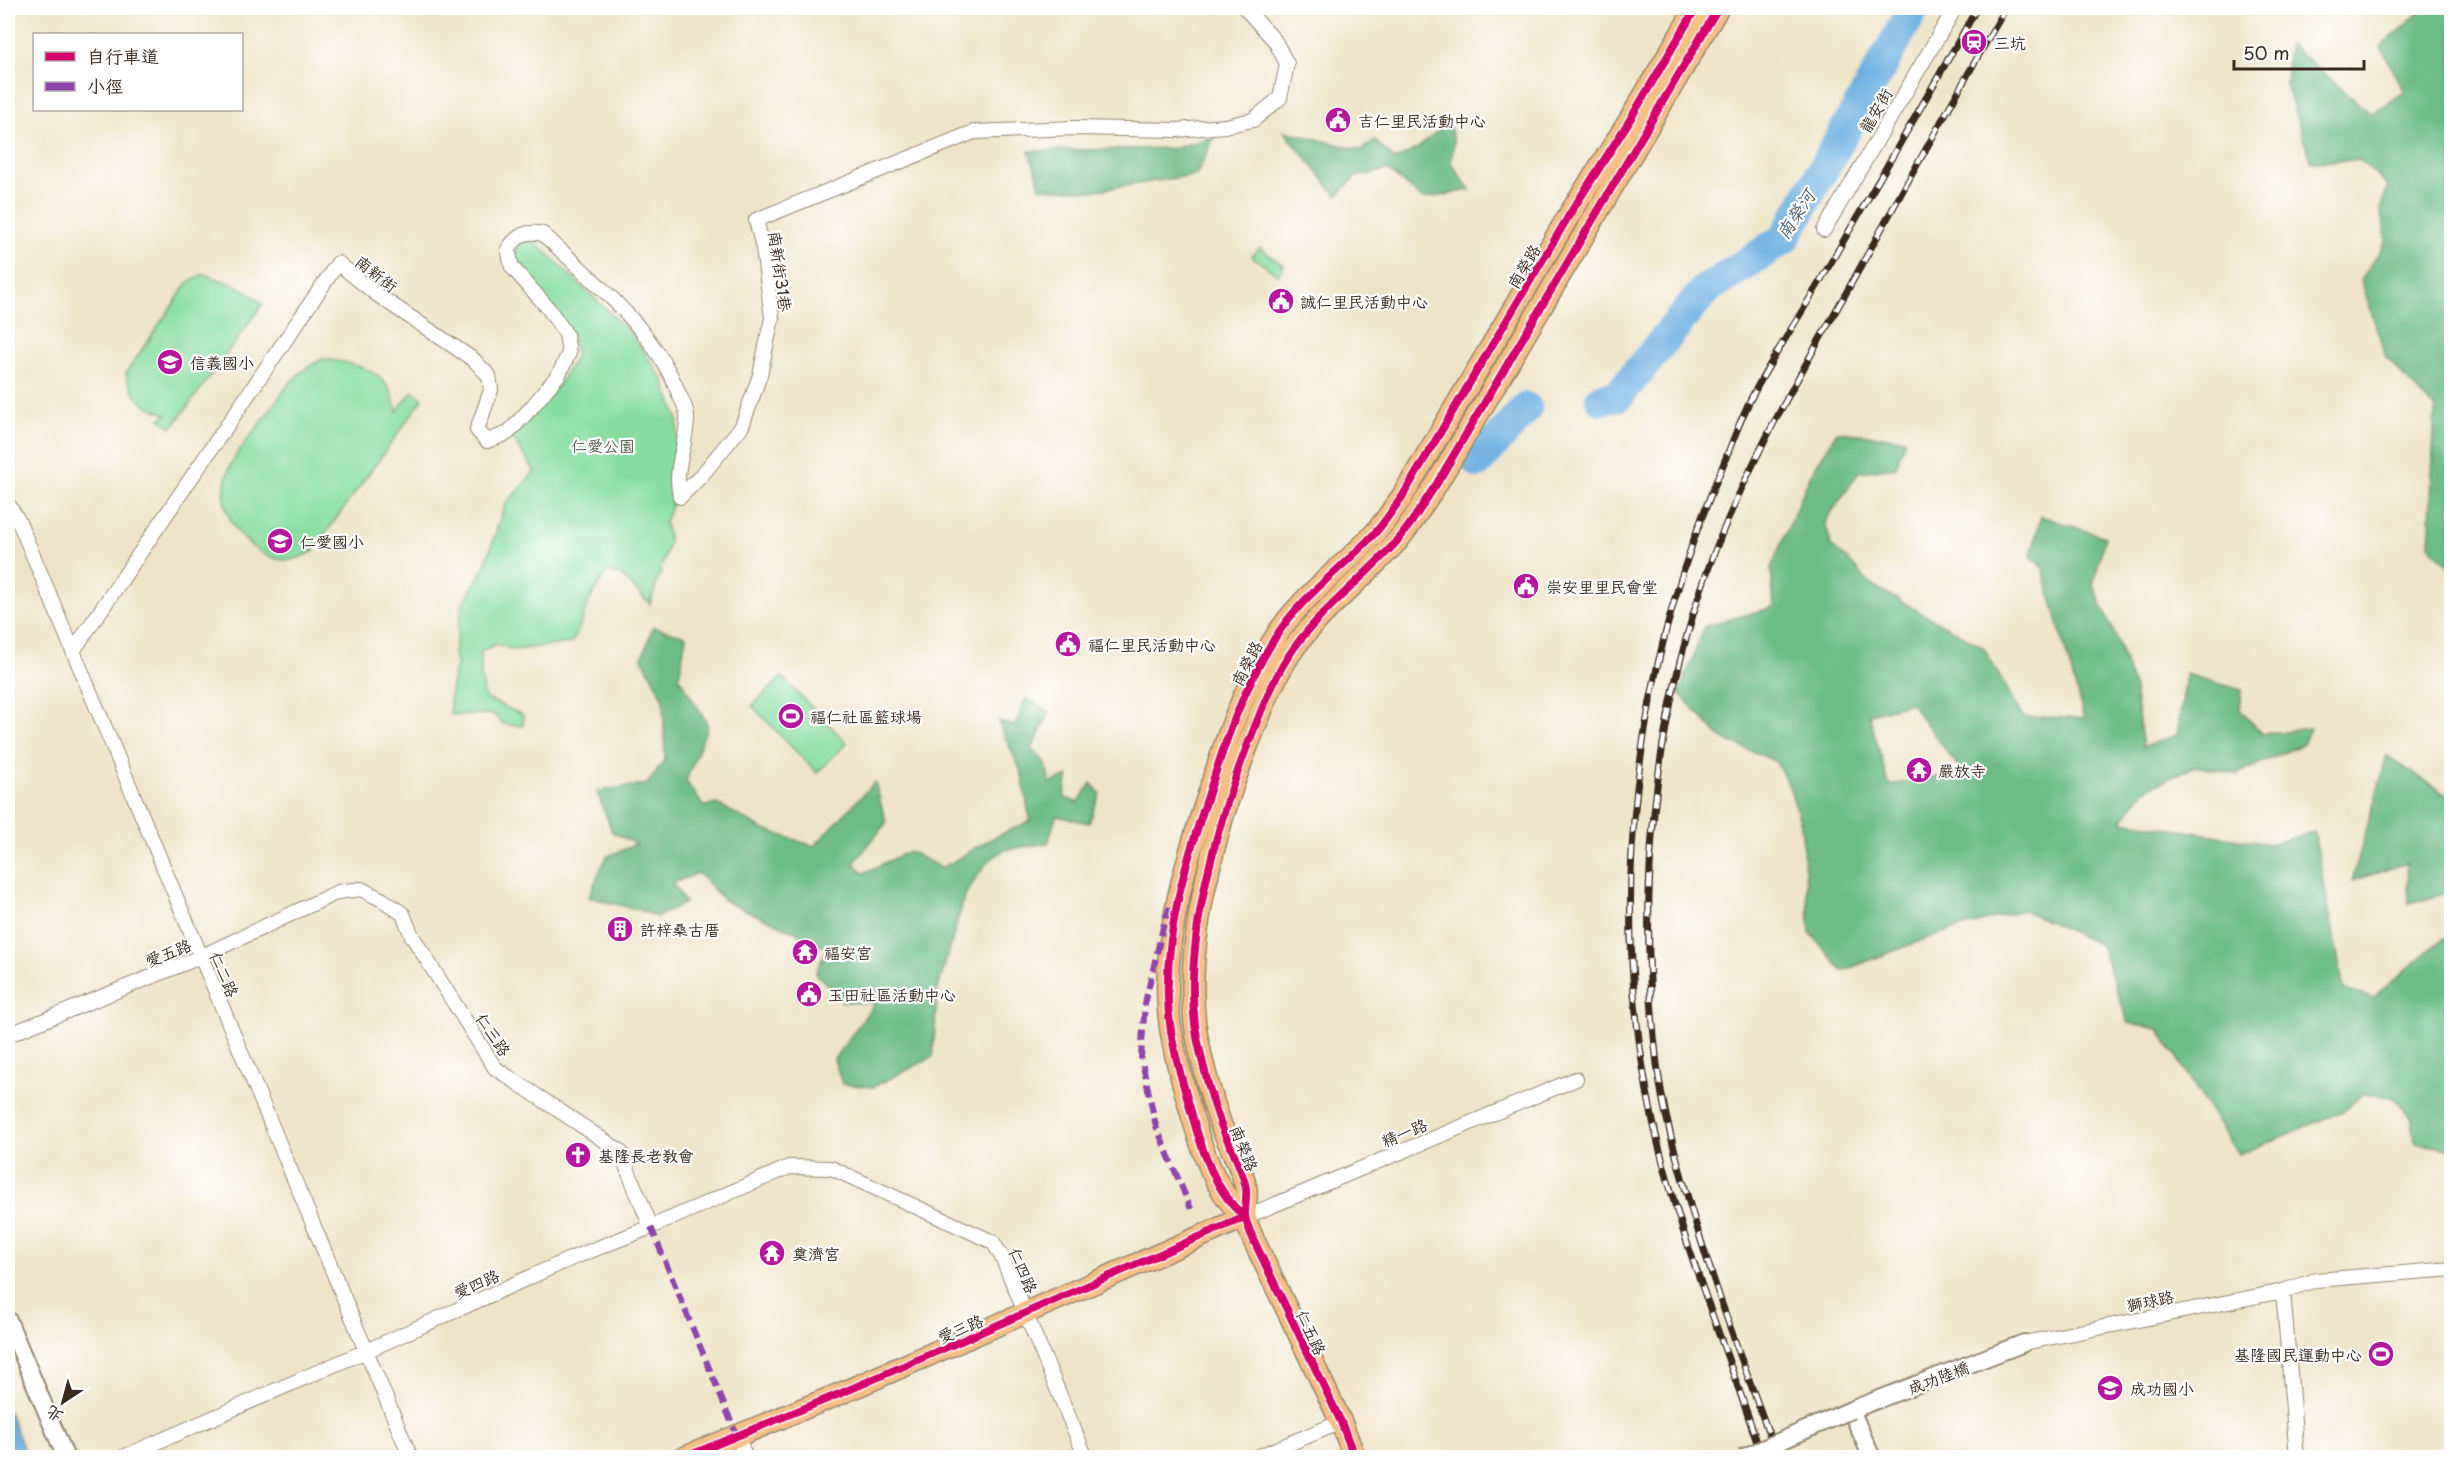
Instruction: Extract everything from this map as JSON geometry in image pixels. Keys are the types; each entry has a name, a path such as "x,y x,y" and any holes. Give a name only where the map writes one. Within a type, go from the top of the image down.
{"main road":[{"name":"南榮路","path":"1245,1217 1224,1196 1197,1136 1181,1077 1168,1000 1170,945 1188,860 1226,742 1251,680 1275,637 1290,617 1376,532 1402,497 1554,240 1628,123 1696,8"},
{"name":"南榮路","path":"1245,1217 1246,1187 1220,1123 1207,1081 1192,1000 1195,952 1206,889 1218,834 1240,762 1275,677 1294,647 1354,581 1398,540 1436,485 1718,8"},
{"name":"愛三路","path":"683,1458 1024,1314 1245,1217"},
{"name":"仁五路","path":"1245,1217 1341,1422 1355,1458"}],"street":[{"name":"南新街31巷","path":"508,249 517,238 530,231 543,234 639,326 671,372 687,413 684,440 677,466 680,497 701,476 742,426 760,375 772,318 763,248 756,220 974,132 1075,128 1177,130 1225,126 1253,120 1280,98 1287,64 1275,41 1245,8"},
{"name":"龍安街","path":"1824,230 1955,8"},
{"name":"南新街","path":"73,651 338,263 376,294 474,360 489,376 491,390 477,430 487,441 507,433 559,374 569,353 566,334 548,308 512,267 508,249"},
{"name":"仁二路","path":"8,504 19,522 411,1458"},
{"name":"仁三路","path":"338,892 361,889 403,914 412,936 495,1068 620,1151 651,1227"},
{"name":"愛五路","path":"8,1035 200,957 338,892"},
{"name":"精一路","path":"1245,1217 1576,1078"},
{"name":"愛四路","path":"121,1458 570,1259 651,1227 789,1167 831,1168 849,1176"},
{"name":"仁四路","path":"849,1176 993,1242 1002,1257 1086,1458"},
{"name":"獅球路","path":"2024,1343 2283,1291 2316,1280 2451,1269"},
{"path":"2283,1291 2297,1458"},
{"path":"8,1320 66,1458"},
{"name":"成功陸橋","path":"1742,1458 1851,1410 2024,1343"},
{"path":"1851,1410 1872,1458"},
{"path":"1255,1458 1341,1422"},
{"path":"737,1436 746,1458"}],"green space":[{"path":"2424,8 2452,8 2451,569 2429,545 2435,409 2386,357 2361,280 2387,240 2380,210 2388,186 2360,160 2311,162 2286,84 2289,43 2371,114 2405,92 2381,47"},
{"path":"1448,122 1454,141 1451,163 1470,190 1423,199 1388,170 1355,177 1337,196 1284,131 1360,150 1375,141 1395,160 1418,148"},
{"path":"1215,136 1196,175 1091,191 1041,188 1029,151 1176,148"},
{"name":"仁愛公園","path":"522,239 535,242 631,333 663,379 678,420 676,447 669,473 672,504 665,522 669,543 650,604 622,576 607,571 589,601 576,636 571,643 514,650 497,644 481,651 481,677 485,698 523,715 523,726 503,724 493,714 450,715 450,697 456,664 454,653 463,604 484,568 505,505 535,471 513,439 557,387 576,356 572,337 518,270 514,252"},
{"path":"1260,248 1284,266 1278,275 1251,256"},
{"path":"204,274 242,288 263,304 172,428 160,419 167,414 145,405 135,395 126,373 189,281"},
{"path":"324,359 349,363 373,373 388,387 397,411 413,391 423,399 312,552 291,560 277,559 256,549 232,524 225,504 226,481 235,457 284,390 305,369"},
{"path":"1837,432 1905,439 1896,467 1859,472 1825,522 1832,547 1847,559 1870,584 1983,647 2023,717 2084,718 2043,568 2031,556 2041,516 2105,537 2093,585 2120,647 2134,689 2143,747 2177,735 2186,674 2242,690 2240,710 2263,734 2310,728 2303,744 2237,774 2195,766 2144,790 2122,821 2270,844 2314,832 2344,990 2373,998 2442,939 2451,936 2451,1149 2415,1143 2412,1119 2393,1097 2362,1094 2345,1110 2238,1155 2159,1029 2128,1023 2101,945 2023,910 1935,935 1842,971 1810,932 1801,824 1789,786 1775,761 1721,738 1679,693 1705,626 1774,607 1771,568 1810,476","holes":["1911,703 1962,772 1889,785 1869,714"]},
{"path":"653,627 686,636 679,677 708,725 686,781 703,806 718,804 762,829 814,846 875,782 886,823 854,863 864,873 909,851 942,868 989,840 1030,821 1022,774 998,721 1015,726 1026,698 1050,712 1032,749 1046,764 1050,783 1068,776 1064,797 1078,803 1091,783 1100,793 1089,823 1056,816 1048,843 1004,850 986,863 965,895 937,992 933,1057 873,1087 842,1084 834,1059 875,1003 843,1002 816,973 826,948 807,937 725,901 698,873 673,883 685,903 657,917 589,897 606,857 636,844 612,832 597,791 647,784 665,759 663,698 642,658"},
{"name":"福仁社區籃球場","path":"782,677 847,743 817,773 752,706"},
{"path":"2387,756 2451,798 2451,892 2409,904 2407,863 2352,881"}],"water":[{"path":"8,1410 27,1457 8,1457"}],"waterway":[{"name":"南榮河","path":"1601,399 1618,396 1705,290 1784,239 1914,8"},
{"name":"南榮河","path":"1478,462 1526,408"}],"railway":[{"path":"1762,1458 1688,1246 1662,1161 1638,1035 1632,953 1631,870 1637,788 1649,707 1667,626 1691,547 1745,410 1977,8"},
{"path":"1778,1458 1732,1333 1701,1239 1676,1154 1657,1064 1651,1001 1650,874 1654,811 1662,748 1674,685 1690,624 1710,564 1739,494 1790,392 2006,8"}],"marked path":[{"path":"1170,907 1145,1003 1141,1057 1156,1126 1191,1209"},
{"path":"651,1227 737,1436"}],"cycle path":[{"path":"1245,1217 1218,1184 1200,1142 1176,1058 1168,1000 1170,948 1179,896 1192,846 1228,735 1254,675 1285,623 1309,596 1363,546 1386,520 1402,497 1571,212 1628,123 1696,8"},
{"path":"1355,1458 1341,1422 1248,1226 1245,1215 1244,1180 1217,1114 1199,1048 1193,1001 1194,963 1198,922 1216,840 1241,763 1271,687 1282,667 1305,633 1384,555 1413,521 1718,8"},
{"path":"683,1458 844,1392 1245,1217"}],"place":[{"name":"三坑","path":"1974,42"},
{"name":"吉仁里民活動中心","path":"1338,120"},
{"name":"誠仁里民活動中心","path":"1281,301"},
{"name":"信義國小","path":"170,362"},
{"name":"仁愛國小","path":"280,541"},
{"name":"崇安里里民會堂","path":"1526,586"},
{"name":"福仁里民活動中心","path":"1068,644"},
{"name":"福仁社區籃球場","path":"791,716"},
{"name":"嚴放寺","path":"1919,770"},
{"name":"許梓桑古厝","path":"620,929"},
{"name":"福安宮","path":"805,952"},
{"name":"玉田社區活動中心","path":"809,994"},
{"name":"基隆長老教會","path":"578,1155"},
{"name":"奠濟宮","path":"772,1253"},
{"name":"基隆國民運動中心","path":"2381,1354"},
{"name":"成功國小","path":"2110,1388"}]}
